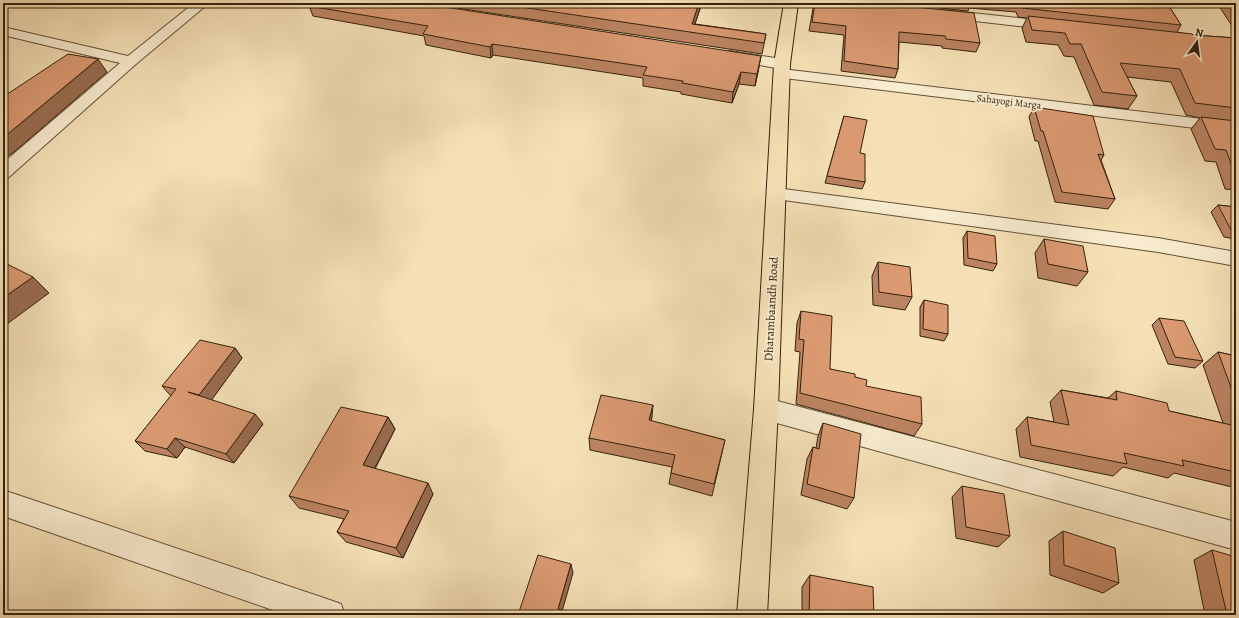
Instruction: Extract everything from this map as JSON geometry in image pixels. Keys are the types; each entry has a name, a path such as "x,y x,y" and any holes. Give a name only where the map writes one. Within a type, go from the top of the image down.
{"main road":[{"name":"Dharambaandh Road","path":"752,615 766,409 782,69 791,3"}],"street":[{"path":"3,173 131,61 202,3"},
{"path":"972,3 980,18"},
{"path":"933,13 1065,27"},
{"path":"3,31 131,61"},
{"name":"Sahayogi Marga","path":"720,54 782,69 1236,128"},
{"path":"776,194 1158,245 1236,258"},
{"path":"766,409 1236,536"},
{"path":"3,503 330,615"}],"building":[{"path":"312,3 419,3 761,56 757,74 741,72 733,92 682,83 683,81 643,75 647,67 492,44 490,47 423,34 428,26 309,6"},
{"path":"494,3 699,3 692,24 766,34 764,43"},
{"path":"815,3 876,3 974,13 980,43 946,39 945,36 899,32 898,69 844,61 846,26 812,22"},
{"path":"1021,3 1167,3 1181,25 1022,8"},
{"path":"1230,3 1236,3 1236,12"},
{"path":"1028,16 1193,35 1236,38 1236,108 1195,103 1180,69 1120,63 1137,96 1102,92 1081,44 1070,44 1065,33 1032,30"},
{"path":"68,54 98,59 3,138 3,92 9,93"},
{"path":"1034,107 1093,116 1104,155 1098,154 1115,199 1062,192"},
{"path":"844,116 867,120 860,153 865,154 865,182 827,176"},
{"path":"1201,117 1236,121 1236,177 1226,150 1215,149"},
{"path":"1218,205 1236,207 1236,231 1231,230"},
{"path":"967,231 995,236 997,264 968,258"},
{"path":"1044,239 1083,246 1088,272 1048,264"},
{"path":"3,262 33,277 3,298"},
{"path":"878,262 910,267 912,297 879,292"},
{"path":"924,300 948,305 948,334 923,329"},
{"path":"801,311 832,316 830,369 855,374 855,377 867,380 866,386 921,397 922,424 800,393 804,340 799,339"},
{"path":"1159,318 1184,321 1203,361 1175,357"},
{"path":"200,340 235,348 199,395 188,392 255,414 226,454 175,438 167,449 135,441 176,389 162,386"},
{"path":"1218,352 1236,356 1236,401"},
{"path":"1061,390 1117,400 1116,391 1167,403 1169,411 1236,426 1236,472 1182,460 1184,466 1124,453 1127,464 1031,445 1027,417 1069,425"},
{"path":"601,395 653,405 649,420 725,440 714,484 671,473 675,455 589,438"},
{"path":"341,407 388,417 363,465 428,483 396,548 337,532 349,511 289,496"},
{"path":"823,423 861,434 854,498 807,484 813,447 819,449"},
{"path":"962,486 1004,494 1010,536 966,527"},
{"path":"1063,531 1115,548 1119,583 1064,565"},
{"path":"1212,550 1236,557 1236,615 1227,615"},
{"path":"538,555 571,564 558,609 581,615 518,615"},
{"path":"810,575 873,587 874,615 809,615"}]}
